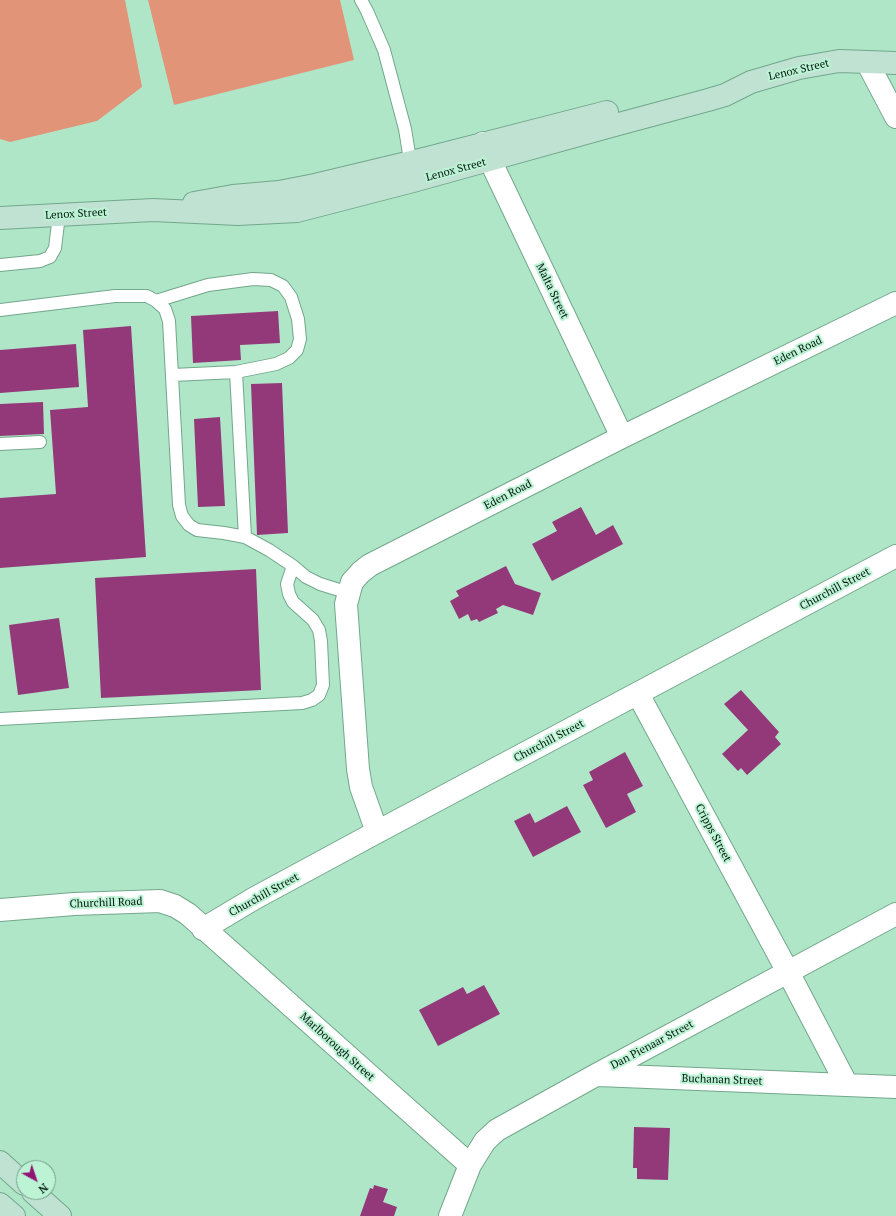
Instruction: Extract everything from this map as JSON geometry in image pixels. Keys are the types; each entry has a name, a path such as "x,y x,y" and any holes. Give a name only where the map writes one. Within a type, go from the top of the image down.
{"street":[{"name":"Lenox Street","path":"0,218 153,210 238,214 297,211 412,172 487,152 615,125 725,95 751,82 821,64 839,61 896,63"},
{"path":"867,62 896,117"},
{"name":"Malta Street","path":"487,152 622,437"},
{"name":"Eden Road","path":"377,832 361,787 358,769 346,604 352,582 361,572 370,564 622,437 896,303"},
{"name":"Churchill Street","path":"204,929 256,898 377,832 896,556"},
{"name":"Cripps Street","path":"638,694 788,972"},
{"name":"Churchill Road","path":"0,910 74,904 160,901 175,906 188,914 204,929"},
{"name":"Dan Pienaar Street","path":"450,1216 470,1165 485,1141 497,1130 596,1075 896,914"},
{"name":"Marlborough Street","path":"204,929 470,1165"},
{"path":"788,972 847,1085"},
{"name":"Buchanan Street","path":"596,1075 896,1087"},
{"path":"0,1162 16,1177"},
{"path":"42,1200 60,1216"},
{"path":"0,1204 14,1216"}],"lane":[{"path":"360,0 367,11 384,50 405,129 412,172"},
{"path":"0,266 40,261 50,256 55,248 59,215"},
{"path":"156,301 208,285 253,279 271,280 283,286 291,297 298,319 300,339 297,350 290,358 276,364 236,372 173,376"},
{"path":"0,310 115,296 147,296 156,301 165,309 169,321 179,505 182,516 189,525 197,530 245,537 269,550 293,566 306,577 320,584 349,593"},
{"path":"236,372 245,537"},
{"path":"0,444 40,442"},
{"path":"0,719 302,702 312,700 319,695 323,685 321,641 319,630 313,620 293,602 289,594 287,584 293,566"}],"shaded area":[{"path":"0,0 125,0 142,87 97,121 10,142 0,139"},
{"path":"148,0 340,0 354,60 174,105"}],"building":[{"path":"278,311 280,343 240,345 241,360 193,363 191,316"},
{"path":"131,326 146,557 0,568 0,498 56,494 50,410 88,407 83,330"},
{"path":"76,344 79,387 0,393 0,350"},
{"path":"282,383 288,533 257,535 251,384"},
{"path":"43,402 44,434 0,436 0,404"},
{"path":"220,417 225,506 198,507 194,419"},
{"path":"581,507 596,535 613,525 623,544 552,581 532,544 557,531 552,522"},
{"path":"506,566 515,584 541,593 533,615 503,605 496,609 498,613 479,622 477,619 471,621 468,614 459,619 450,601 459,596 456,591"},
{"path":"256,569 261,690 101,698 95,578"},
{"path":"59,618 69,688 18,695 9,625"},
{"path":"741,690 779,732 775,737 781,744 747,775 741,768 738,771 722,754 748,730 724,704"},
{"path":"625,752 643,786 627,794 636,812 606,828 583,785 593,780 589,772"},
{"path":"567,806 581,832 533,857 514,821 530,813 535,823"},
{"path":"484,985 500,1014 438,1046 419,1010 463,987 467,994"},
{"path":"634,1127 670,1128 668,1180 637,1179 637,1168 633,1168"},
{"path":"374,1185 388,1189 383,1202 397,1207 394,1216 360,1216 370,1188 373,1189"}]}
